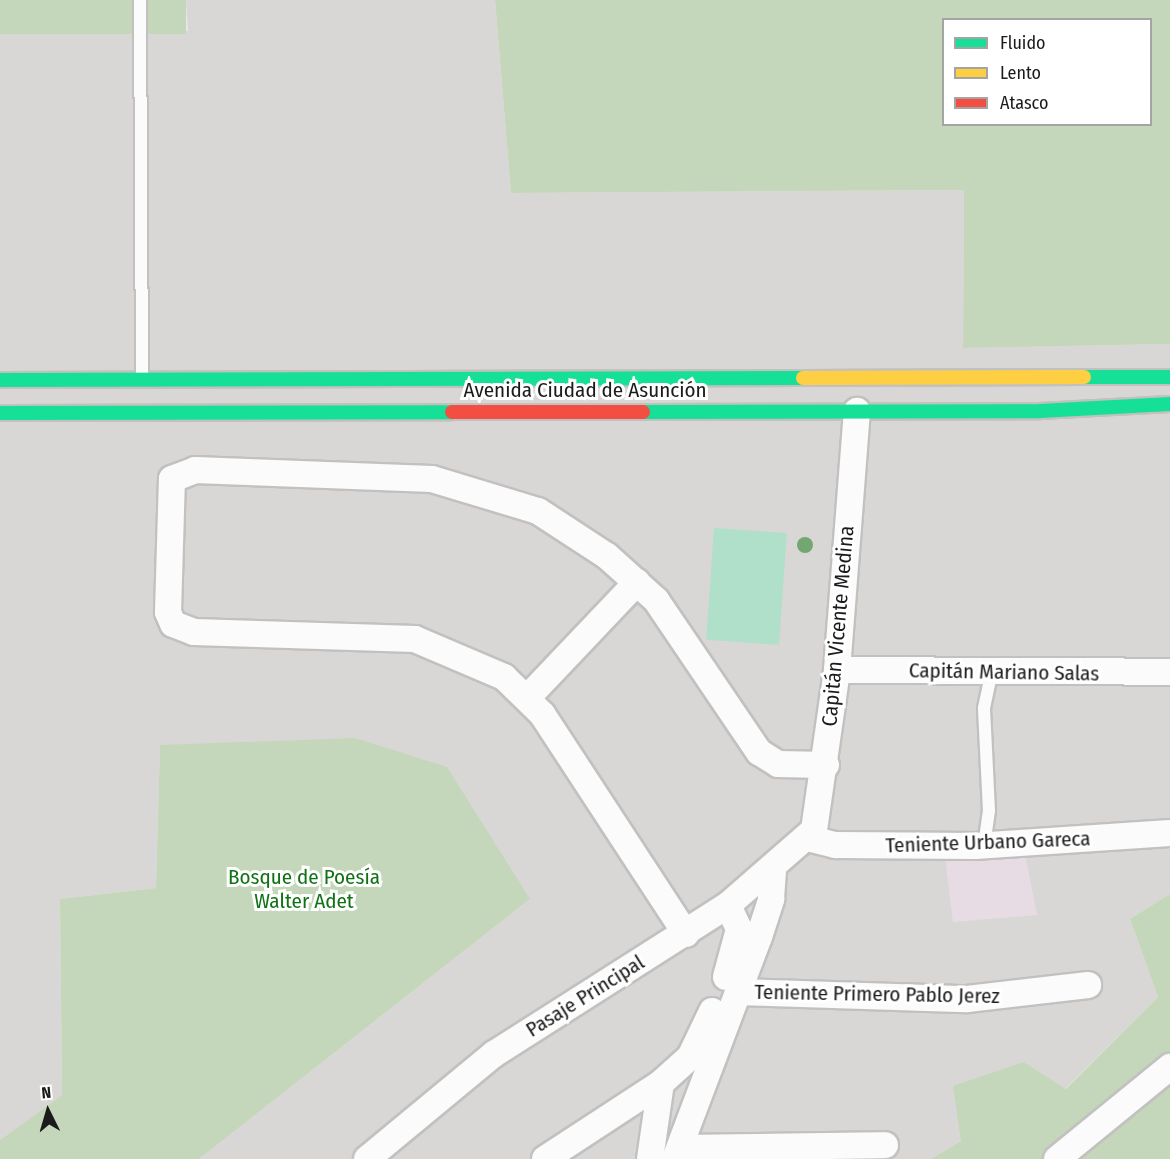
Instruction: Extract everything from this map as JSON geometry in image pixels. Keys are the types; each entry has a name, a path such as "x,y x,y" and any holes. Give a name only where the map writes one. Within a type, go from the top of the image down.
{"highway":[{"name":"Avenida Ciudad de Asunción","path":"0,380 1170,377"},
{"name":"Avenida Ciudad de Asunción","path":"0,412 857,411 1170,404"}],"street":[{"name":"Capitán Vicente Medina","path":"807,838 819,815 826,765 837,670 857,411"},
{"path":"686,934 528,696 470,660 415,639 183,632 168,612 172,479 195,470 432,479 538,511 637,582 677,625 759,752 778,765 826,765"},
{"path":"528,696 637,582"},
{"name":"Capitán Mariano Salas","path":"837,670 1170,672"},
{"name":"Teniente Urbano Gareca","path":"807,838 836,845 984,846 1170,833"},
{"name":"Pasaje Principal","path":"367,1159 494,1054 686,934 728,905 807,838"},
{"path":"773,869 771,899 677,1154 885,1145"},
{"path":"545,1159 661,1083 700,1042 736,951 736,914 728,905"},
{"name":"Teniente Primero Pablo Jerez","path":"738,992 967,999 1088,985"},
{"path":"1057,1159 1170,1067"},
{"path":"650,1159 661,1083"}],"lane":[{"path":"140,0 142,379"},
{"path":"984,846 989,811 984,708 992,670"}],"shaded area":[{"path":"186,0 495,0 511,193 964,190 963,348 1170,344 1170,894 1130,919 1158,997 1065,1089 1024,1062 961,1141 931,1159 199,1159 530,899 160,745 156,888 60,899 62,1095 0,1140 0,34 188,31"},
{"path":"1025,854 1037,915 953,922 945,856"}],"green space":[{"path":"0,0 186,0 186,34 0,34"},
{"path":"495,0 1170,0 1170,344 963,348 964,190 511,193"},
{"path":"714,528 787,533 779,645 706,640"},
{"name":"Bosque de Poesía Walter Adet","path":"355,738 447,767 530,899 199,1159 0,1159 0,1140 62,1095 60,899 156,888 160,745"},
{"path":"1170,894 1170,1159 931,1159 961,1141 953,1086 1024,1062 1066,1089 1158,997 1130,919"}],"traffic: fast":[{"path":"1084,377 1170,377"},
{"path":"0,380 803,378"},
{"path":"643,412 1040,411 1170,404"},
{"path":"0,413 452,412"}],"traffic: slow":[{"path":"803,378 1084,377"}],"traffic: jam":[{"path":"452,412 643,412"}]}
